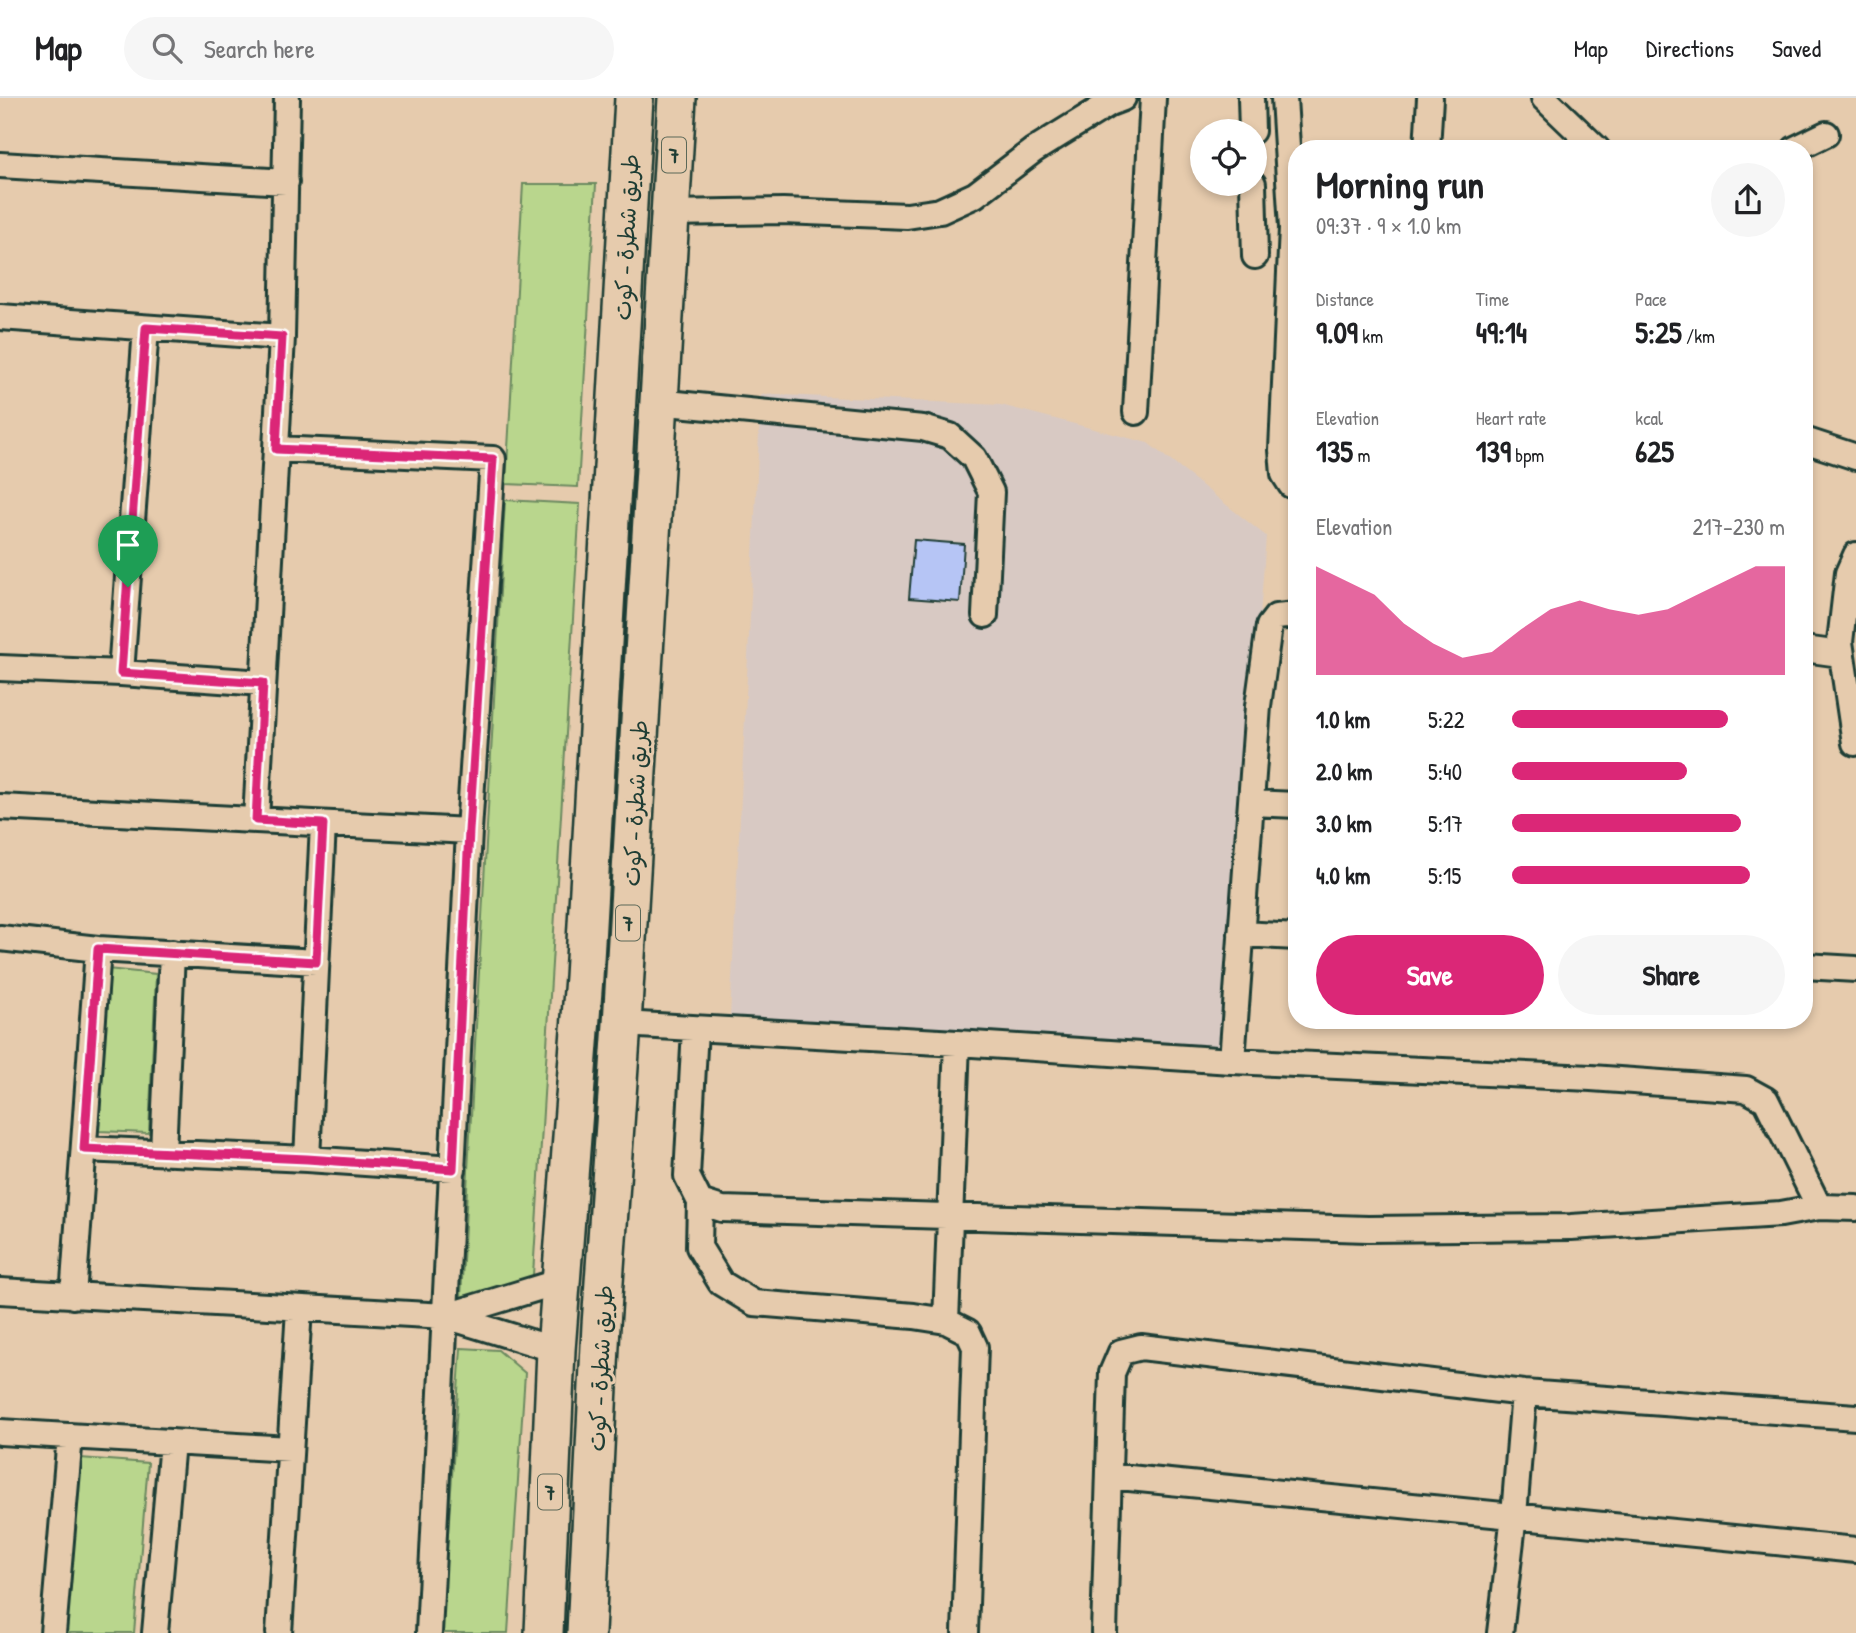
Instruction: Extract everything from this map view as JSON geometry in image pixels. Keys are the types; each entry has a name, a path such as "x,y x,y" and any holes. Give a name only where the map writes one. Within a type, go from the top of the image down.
{"highway":[{"name":"طريق شطرة - كوت","path":"544,1633 556,1350 584,977 634,98"},
{"name":"طريق شطرة - كوت","path":"586,1633 601,1325 625,980 677,98"},
{"path":"584,977 625,980"}],"street":[{"path":"256,820 282,337 287,98"},
{"path":"670,213 783,211 907,216 940,211 975,195 1034,149 1110,103 1123,98"},
{"path":"1136,412 1153,98"},
{"path":"1251,98 1251,119"},
{"path":"1284,98 1288,163"},
{"path":"1428,140 1430,98"},
{"path":"1544,98 1588,140"},
{"path":"1813,140 1826,134"},
{"path":"0,164 286,182"},
{"path":"1253,196 1255,256"},
{"path":"0,317 282,337"},
{"path":"1288,327 1283,450 1284,474 1288,480"},
{"path":"121,673 146,328"},
{"path":"657,402 923,428 950,436 974,458 991,492 985,615"},
{"path":"1813,443 1856,457"},
{"path":"276,449 493,459 469,831 429,1633"},
{"path":"1855,743 1840,654 1848,573 1856,555"},
{"path":"1231,1061 1258,706 1269,626 1276,617 1288,616"},
{"path":"1813,650 1840,654"},
{"path":"0,668 263,683"},
{"path":"1251,803 1288,805"},
{"path":"0,807 469,831"},
{"path":"307,1159 323,824"},
{"path":"1241,934 1288,937"},
{"path":"0,937 98,949 316,962"},
{"path":"73,1296 98,949"},
{"path":"163,1152 172,953"},
{"path":"1813,967 1856,969"},
{"path":"622,1024 1746,1089 1766,1100 1819,1207"},
{"path":"695,1028 687,1176 701,1202 699,1247 721,1283 754,1303 946,1321 968,1332 975,1347 965,1633"},
{"path":"946,1321 957,1043"},
{"path":"84,1149 453,1169"},
{"path":"701,1202 722,1209 1368,1229 1571,1227 1781,1214 1819,1207 1856,1208"},
{"path":"446,1316 561,1281"},
{"path":"0,1291 446,1316 556,1350"},
{"path":"279,1633 299,1309"},
{"path":"1104,1633 1112,1373 1121,1352 1141,1347 1524,1393 1856,1417"},
{"path":"1500,1633 1514,1515 1524,1393"},
{"path":"0,1432 290,1449"},
{"path":"53,1633 71,1436"},
{"path":"155,1633 172,1442"},
{"path":"1109,1476 1856,1550"}],"shaded area":[{"path":"761,394 1001,405 1148,443 1266,536 1228,1051 730,1018"}],"green space":[{"path":"523,184 596,184 578,487 506,484"},
{"path":"505,500 580,504 533,1275 525,1287 501,1295 461,1298"},
{"path":"107,969 156,974 149,1133 99,1131"},
{"path":"461,1348 498,1350 525,1373 508,1633 441,1633"},
{"path":"80,1458 148,1463 134,1633 66,1633"}],"building":[{"path":"914,540 964,544 960,602 909,598"}],"route":[{"path":"146,328 282,337 276,449 493,459 469,831 453,1169 84,1149 98,949 316,962 323,824 256,820 263,683 121,673 128,587 146,328"}]}
